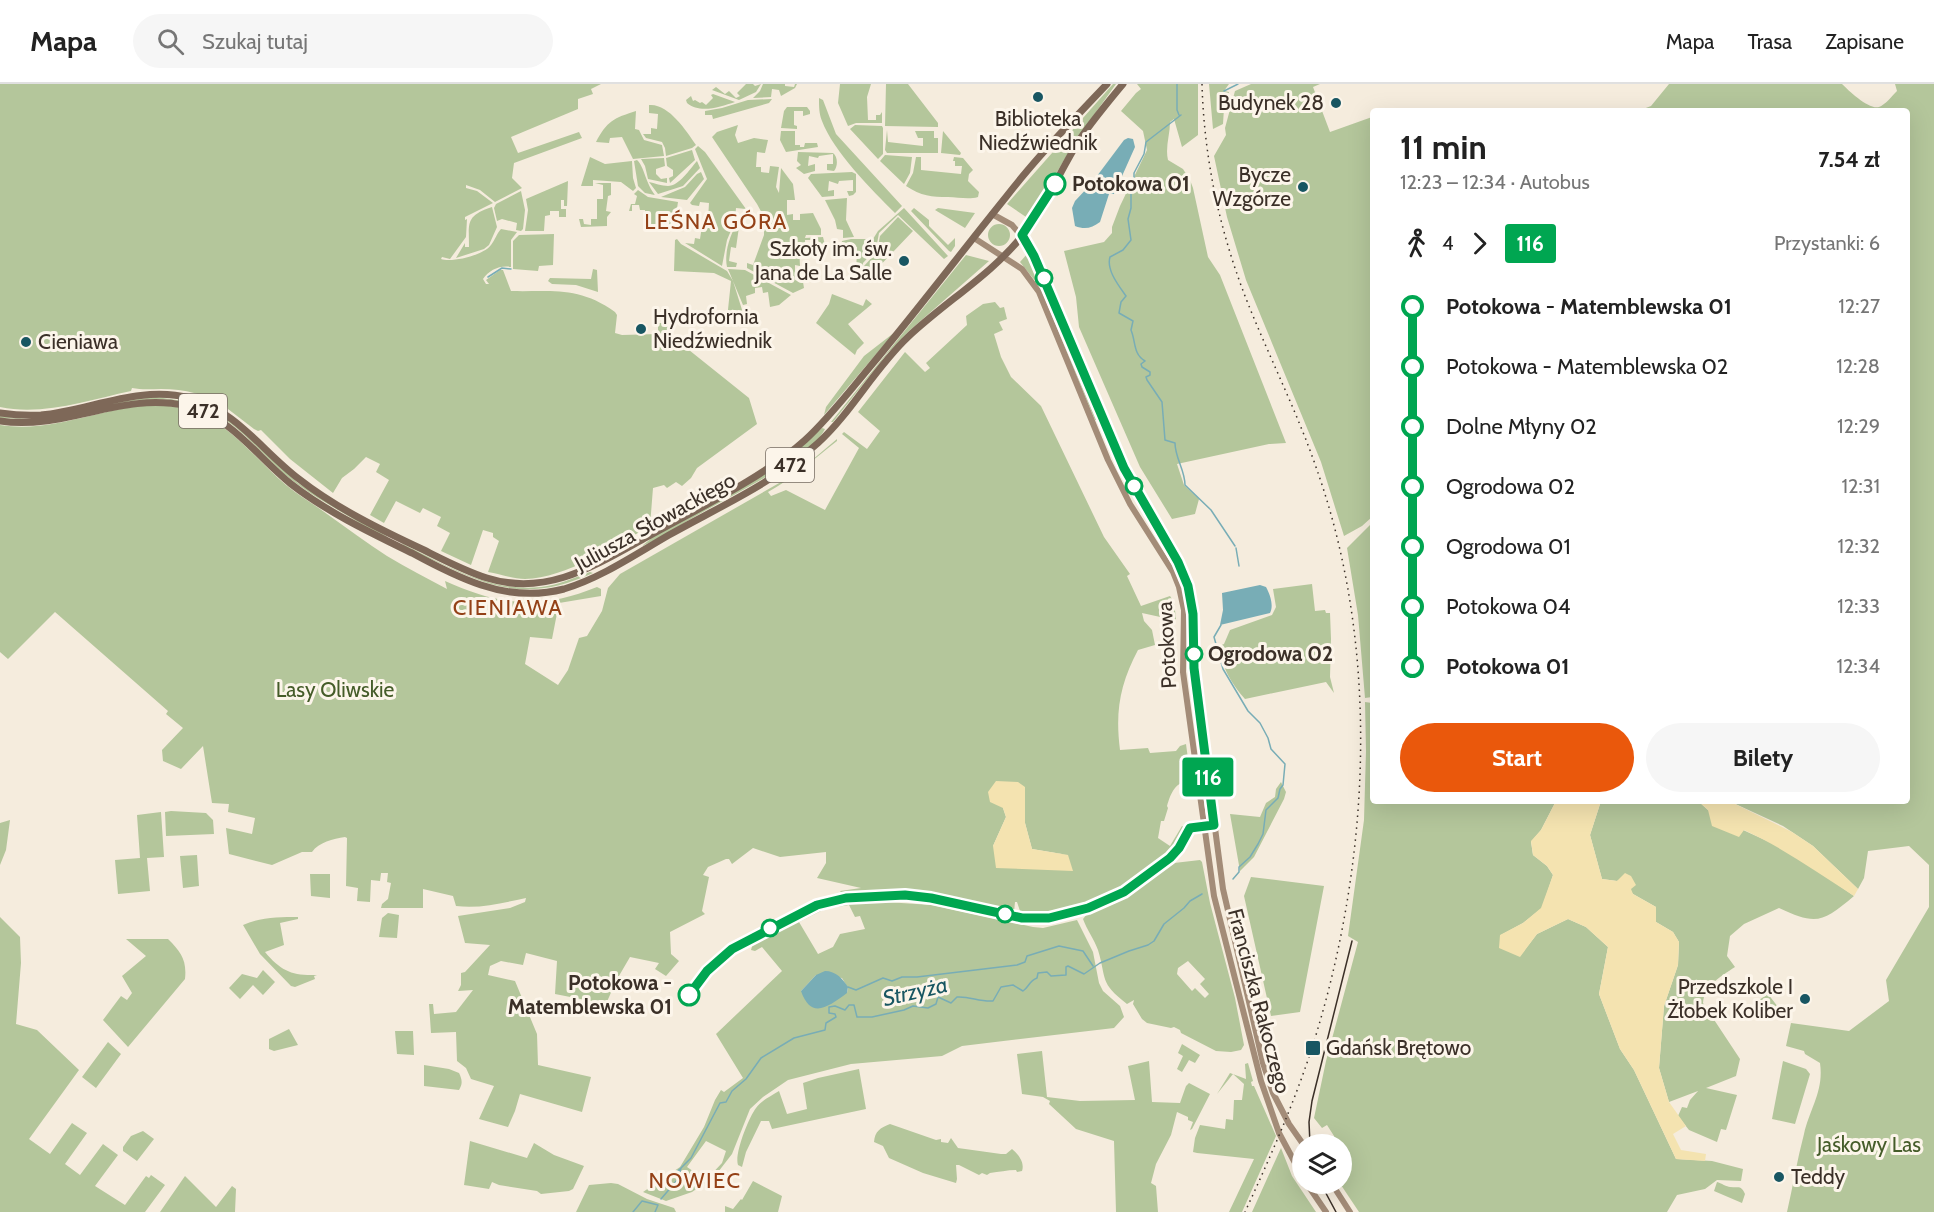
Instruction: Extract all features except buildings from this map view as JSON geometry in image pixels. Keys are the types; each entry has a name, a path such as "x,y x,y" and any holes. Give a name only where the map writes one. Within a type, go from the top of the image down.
{"main road":[{"name":"472","path":"974,238 1034,161 1107,84"},
{"name":"472","path":"1004,256 1042,206 1079,141 1123,84"},
{"path":"992,214 1012,225 1022,235"},
{"name":"Potokowa","path":"1022,235 1034,256 1131,482 1182,570 1192,602 1194,668 1214,825"},
{"name":"Potokowa","path":"974,238 1022,269 1039,292 1094,426 1130,504 1177,581 1183,601 1183,672 1203,828"},
{"name":"Juliusza Słowackiego","path":"0,413 42,415 125,397 153,394 190,398 211,406 238,423 304,483 383,530 486,578 526,585 552,582 568,578 596,565 744,482 791,452 824,422 918,310 974,238"},
{"name":"Juliusza Słowackiego","path":"0,421 45,423 140,403 170,403 199,409 223,421 290,483 380,538 459,576 493,589 523,594 553,591 601,574 778,474 799,459 832,429 907,338 1004,256"},
{"path":"1094,426 1104,422"},
{"path":"1184,622 1194,622"},
{"path":"1196,771 1207,770"},
{"name":"Franciszka Rakoczego","path":"1214,825 1225,899 1263,1063 1273,1094 1296,1134"},
{"name":"Franciszka Rakoczego","path":"1203,828 1214,896 1258,1075 1279,1132 1292,1157"},
{"path":"1314,1194 1326,1212"},
{"path":"1338,1194 1350,1212"}],"green space":[{"path":"0,84 601,84 591,89 593,94 578,99 578,109 511,137 518,153 579,132 582,138 514,163 512,178 522,188 495,202 480,190 466,185 466,188 477,191 493,203 465,217 465,220 467,219 466,237 450,259 442,257 441,259 446,260 460,259 482,252 491,245 501,229 517,232 511,240 511,267 492,271 483,279 486,284 489,284 486,280 503,270 511,291 565,292 589,298 615,312 617,315 615,333 622,335 658,334 658,323 671,323 669,349 689,350 749,398 757,424 697,468 682,486 676,482 667,488 664,485 653,488 650,526 590,560 557,573 525,579 488,572 499,541 493,537 493,533 483,530 471,565 441,551 450,533 437,526 441,517 423,508 420,513 396,501 384,523 370,515 389,480 376,472 380,464 366,457 342,478 333,493 290,459 261,430 254,429 227,406 195,393 132,388 131,391 49,408 33,410 0,407"},
{"path":"746,84 755,86 761,84 756,92 739,100 712,90 716,87 725,94 729,91 736,98 740,96 737,93"},
{"path":"763,84 785,84 785,86 794,87 797,84 795,88 781,96 779,90 772,89 771,97 753,98"},
{"path":"840,84 871,84 867,97 868,120 876,120 876,115 882,112 882,123 856,123 848,126 838,103"},
{"path":"886,84 908,84 938,123 938,127 885,126"},
{"path":"1113,84 1116,84 1076,140 1029,219 1007,204"},
{"path":"1137,84 1198,84 1198,135 1182,147 1174,119 1170,122 1168,160 1183,169 1190,180 1208,257 1220,275 1286,443 1269,444 1177,464 1184,485 1199,499 1195,514 1172,519 1140,467 1079,327 1076,297 1064,251 1104,242 1112,233 1120,206 1147,150 1143,131 1121,111 1141,89"},
{"path":"1209,84 1229,84 1224,91 1229,92 1224,108 1223,124 1213,129"},
{"path":"1251,84 1320,84 1313,87 1330,132 1370,118 1370,519 1344,536 1321,462 1246,280 1227,217 1214,156 1226,135 1225,128 1235,91"},
{"name":"Jaśkowy Las","path":"1669,84 1842,84 1870,106 1879,107 1897,91 1895,84 1934,84 1934,1212 1787,1212 1821,1073 1820,1063 1804,1051 1786,1046 1791,1023 1849,1031 1889,1001 1886,980 1929,907 1929,865 1909,846 1868,851 1864,878 1858,889 1813,846 1783,826 1735,804 1910,804 1910,108 1646,108 1651,106"},
{"path":"711,95 735,102 704,109 692,106 686,100 691,96 693,101 706,105 713,98"},
{"path":"819,98 823,100 836,134 902,206 895,213 854,170 827,133 819,110"},
{"path":"772,99 769,103 713,119 712,115 705,115 705,111 748,100"},
{"path":"649,105 663,108 670,113 696,145 666,156 662,142 646,138 643,134 651,134 651,128 657,129 658,114 649,113"},
{"path":"787,107 807,107 810,111 810,114 803,116 803,111 794,111 794,125 797,129 781,128"},
{"path":"636,111 635,129 639,130 644,140 662,145 664,156 633,159 622,137 610,138 609,143 596,142 612,121"},
{"path":"738,125 735,135 738,143 754,138 768,140 765,153 757,152 756,167 761,167 761,172 769,173 770,166 779,167 776,187 779,193 781,168 793,184 795,200 787,200 787,215 793,214 793,220 800,220 800,214 813,213 821,229 821,235 806,235 805,238 823,237 825,245 813,245 812,240 805,240 805,246 799,245 800,266 795,265 795,280 803,282 804,288 793,293 747,268 747,263 753,265 764,235 764,217 712,137 717,132"},
{"path":"855,125 882,126 883,154 878,159 850,129"},
{"path":"887,130 888,142 923,146 923,138 918,138 915,131 934,131 934,138 938,138 938,153 887,153 885,150"},
{"path":"781,131 795,131 795,145 804,147 805,143 817,143 818,147 786,152 780,140"},
{"path":"943,131 961,153 960,155 941,153"},
{"path":"698,146 705,152 746,209 736,208 735,221 727,240 722,266 685,243 694,244 695,238 700,239 703,219 708,220 709,203 700,202 699,206 690,203 707,179 695,149"},
{"path":"692,150 695,160 670,183 669,178 673,176 673,170 667,166 666,158"},
{"path":"798,152 833,153 837,164 834,171 827,170 827,164 833,164 833,154 818,158 809,156 808,166 815,164 815,171 804,174 796,168 801,165 797,161"},
{"path":"885,155 912,157 910,173 904,184 880,161"},
{"path":"590,157 605,164 632,161 636,188 633,191 621,182 593,180 593,186 581,186"},
{"path":"916,157 921,157 921,170 961,174 962,166 955,166 955,161 953,161 954,157 963,158 973,170 969,174 968,181 979,192 978,197 932,196 906,186 913,173"},
{"path":"664,158 665,166 656,169 656,174 661,179 667,178 667,183 648,179 641,159"},
{"path":"637,160 655,195 645,193 638,186 634,161"},
{"path":"697,161 700,168 683,186 658,194 649,182 672,185 684,176"},
{"path":"701,172 704,179 687,200 661,197 685,187"},
{"path":"852,172 856,174 856,192 849,196 847,191 853,191 853,180 839,181 838,184 829,181 828,191 834,190 834,196 822,197 808,178 811,174"},
{"path":"568,181 567,206 564,206 564,200 561,200 561,209 566,209 566,217 559,217 559,211 550,211 550,215 545,216 544,231 525,231 528,210 526,199"},
{"path":"595,183 611,183 611,195 608,196 606,211 611,212 607,217 607,226 581,227 579,219 583,219 584,224 591,225 591,219 597,219 597,199 603,199 603,185"},
{"path":"638,190 648,197 678,202 674,227 644,228 645,210 640,210 639,205 632,205 632,211 629,211 631,204 635,204 637,196 634,194"},
{"path":"521,191 525,210 521,231 516,230 517,223 502,219 497,221 494,208 496,204"},
{"path":"847,198 846,220 854,237 843,238 843,230 837,229 825,200"},
{"path":"492,207 497,227 489,245 484,249 456,258 465,243 465,247 469,247 470,221 483,210"},
{"path":"904,208 948,256 944,259 898,215 879,233 876,249 863,263 862,279 854,283 857,247 841,246 842,241 873,239 878,231"},
{"path":"914,208 929,220 929,226 948,245 955,238 955,246 951,252 911,211"},
{"path":"938,208 975,213 965,228 935,210"},
{"path":"898,217 913,231 872,274 864,266 876,253 881,258 886,253 878,246 880,236"},
{"path":"739,222 745,223 744,229 739,227 736,248 731,247 729,261 737,263 736,267 727,267 728,243"},
{"path":"995,224 1003,224 1010,231 1010,239 1003,246 995,246 988,239 988,231"},
{"path":"554,234 553,265 539,266 538,271 513,269 513,241 519,235"},
{"path":"677,239 681,244 727,271 733,281 743,313 727,319 731,281 714,273 674,271 675,240"},
{"path":"1028,253 1099,420 1095,420 1040,287 1020,262"},
{"path":"966,255 989,261 909,331 831,422"},
{"path":"593,269 597,270 598,292 576,285 552,284 548,281 550,278 591,279"},
{"path":"728,269 745,270 791,295 779,305 770,307 768,292 763,293 762,287 755,288 755,293 746,296 747,304 743,305"},
{"path":"832,294 863,306 866,299 872,304 848,324 864,343 855,355 816,323 829,304"},
{"name":"Lasy Oliwskie","path":"995,302 1000,308 1004,307 1007,319 999,322 1003,330 994,334 1001,357 1011,377 1041,406 1104,537 1130,574 1127,576 1141,606 1170,596 1174,602 1176,619 1174,620 1142,613 1144,621 1152,630 1155,645 1138,650 1123,686 1118,723 1120,750 1148,748 1150,753 1176,751 1180,746 1186,744 1191,781 1177,785 1172,792 1164,821 1161,821 1158,838 1170,846 1182,826 1185,828 1174,845 1137,879 1090,905 1065,913 1042,916 1021,914 1017,902 1015,902 1014,912 921,893 874,892 843,895 840,891 861,888 817,878 826,863 826,852 780,857 753,848 732,864 729,859 726,859 708,867 703,875 709,877 702,911 705,914 670,932 671,954 679,961 666,976 655,969 659,963 630,957 606,1004 555,994 557,961 526,953 523,965 501,961 490,966 488,975 515,981 537,1034 538,1065 591,1077 582,1112 520,1094 508,1127 479,1119 494,1086 471,1079 466,1068 457,1061 456,1032 431,1033 429,1004 433,1004 434,1014 456,1012 473,990 458,991 461,985 461,973 465,972 490,945 465,943 458,916 510,908 525,902 526,898 500,904 465,907 456,906 453,896 423,889 423,908 381,908 388,899 391,883 387,882 388,873 381,873 380,881 371,880 370,902 357,901 358,888 346,886 347,838 345,837 318,846 312,852 302,852 272,865 229,854 226,828 252,834 255,818 228,812 229,804 212,803 203,746 181,769 163,761 162,750 183,728 166,714 168,711 55,612 8,659 0,652 0,425 23,427 46,425 133,407 155,405 176,407 210,419 237,438 296,493 387,556 447,589 445,581 484,596 502,600 539,602 597,587 601,589 601,596 559,603 552,639 530,637 525,664 558,685 568,670 579,638 587,636 602,611 608,588 620,574 788,478 837,439 803,468 768,492 771,496 786,490 825,510 859,448 842,434 844,432 867,449 880,431 858,412 905,352 925,372 930,368 926,363 967,325 966,316 983,304","holes":["1025,787 1025,823 1032,849 1068,855 993,846 1006,817 1003,808"]},
{"path":"895,332 824,415 826,407 864,356"},
{"path":"156,397 191,402 201,405 230,420 298,483 388,537 367,528 298,485 229,422 204,408 175,400 160,399 119,404 67,415 33,418"},
{"path":"0,416 27,419 0,418"},
{"path":"822,428 825,429 817,440 788,463 642,546 654,536 780,464"},
{"path":"1370,525 1370,697 1365,698 1358,615 1347,548"},
{"path":"401,543 451,568 504,586 541,587 593,573 551,587 532,589 514,588 496,585 458,572"},
{"path":"1312,584 1315,611 1325,610 1326,613 1330,613 1330,677 1334,693 1326,682 1245,699 1228,675 1217,647 1224,644 1230,630 1272,615 1276,607 1273,589"},
{"path":"1365,702 1370,703 1370,804 1554,804 1541,830 1531,842 1533,855 1547,866 1553,875 1542,908 1523,923 1501,935 1520,956 1537,934 1568,919 1586,927 1608,947 1599,994 1620,1049 1634,1070 1676,1159 1712,1161 1743,1169 1741,1181 1717,1180 1705,1189 1677,1195 1667,1212 1359,1212 1347,1194 1352,1194 1352,1134 1333,1134 1327,1125 1322,1128 1314,1118 1326,1061 1358,942 1348,936 1364,820"},
{"path":"1281,782 1286,792 1284,799 1254,857 1240,871 1230,814 1260,817 1266,803 1275,797 1276,789"},
{"path":"1600,804 1701,804 1743,830 1807,863 1854,896 1835,911 1819,918 1802,917 1779,908 1744,924 1730,936 1727,956 1735,967 1710,987 1703,1003 1740,1059 1736,1076 1706,1088 1737,1095 1726,1130 1721,1129 1717,1142 1689,1130 1678,1116 1682,1107 1687,1108 1690,1100 1698,1091 1669,1102 1659,1068 1664,1006 1678,965 1679,942 1673,932 1656,922 1656,907 1633,894 1621,879 1617,881 1602,879 1590,835"},
{"path":"161,812 164,857 147,858 150,891 118,894 115,860 140,858 137,815"},
{"path":"165,812 206,813 213,820 214,834 166,836"},
{"path":"10,820 6,850 0,865 0,823"},
{"path":"197,855 199,886 183,888 180,856"},
{"path":"1200,860 1202,862 1210,903 1235,998 1244,1045 1241,1050 1216,1051 1174,1027 1147,1023 1142,1019 1133,1004 1134,1000 1127,1004 1118,997 1105,980 1098,950 1083,919 1087,914 1111,905 1137,889 1174,863","holes":["1188,961 1205,979 1200,984 1209,994 1205,998 1195,988 1192,991 1177,974 1178,968"]},
{"path":"310,874 330,874 330,898 311,896"},
{"path":"1251,877 1324,886 1300,1012 1271,1016 1244,896"},
{"path":"886,902 932,905 1043,928 1077,920 1093,952 1099,983 1103,991 1120,1006 1124,1017 1114,1028 962,1046 942,1056 851,1064 788,1080 750,1109 732,1154 715,1176 692,1192 666,1201 643,1192 680,1167 704,1127 721,1090 724,1092 743,1078 716,1034 782,971 762,947 755,951 751,950 753,943 807,915 826,907 842,904","holes":["849,905 855,917 860,916 865,929 840,934 833,947 818,954 799,922 825,909","816,975 842,978 848,988 847,993 801,991","706,1141 726,1151 722,1163 706,1180 687,1167"]},
{"path":"388,913 399,915 397,938 379,937 382,918"},
{"path":"0,917 20,937 21,963 16,1024 37,1030 79,1070 29,1139 50,1154 72,1123 87,1133 65,1164 80,1175 103,1144 118,1155 95,1186 125,1205 146,1176 149,1178 151,1175 165,1185 145,1212 0,1212"},
{"path":"298,917 298,919 280,923 284,945 265,952 276,964 288,971 317,975 314,976 315,979 295,987 291,986 260,954 243,925 263,919"},
{"path":"126,939 168,939 182,957 185,967 185,979 128,1047 103,1020 121,996 127,1000 132,993 122,976 146,956"},
{"path":"263,970 275,982 263,995 253,985 240,999 229,988 242,974 257,978"},
{"path":"1768,994 1778,1007 1776,1015 1767,1012 1762,1015 1759,1011 1759,1000"},
{"path":"289,1029 298,1045 274,1051 269,1049 269,1039"},
{"path":"395,1031 413,1031 414,1055 397,1054"},
{"path":"108,1042 121,1054 96,1088 82,1077"},
{"path":"1182,1044 1200,1055 1195,1063 1189,1060 1182,1072 1177,1069 1183,1056 1178,1053"},
{"path":"1042,1051 1047,1097 1080,1101 1135,1100 1128,1066 1149,1061 1152,1102 1180,1103 1189,1083 1210,1094 1192,1129 1190,1130 1193,1122 1177,1112 1171,1135 1156,1164 1151,1183 1156,1186 1158,1212 1116,1212 1114,1141 1076,1129 1049,1104 1050,1101 1043,1097 1022,1094 1017,1054"},
{"path":"1783,1061 1806,1069 1810,1074 1795,1124 1772,1119"},
{"path":"1248,1063 1253,1081 1252,1086 1254,1086 1276,1136 1242,1212 1229,1212 1254,1159 1193,1152 1200,1125 1225,1129 1226,1119 1233,1120 1234,1100 1242,1100 1244,1084 1233,1074 1246,1079 1245,1064"},
{"path":"424,1065 459,1073 462,1082 459,1090 424,1086"},
{"path":"859,1069 866,1109 772,1129 769,1121 761,1121 746,1152 742,1167 738,1165 738,1153 746,1127 756,1108 764,1100 779,1091 787,1114 807,1109 803,1083"},
{"path":"1230,1073 1233,1074 1217,1094"},
{"path":"890,1124 936,1140 941,1139 941,1142 948,1143 951,1138 958,1148 1001,1154 1006,1154 1012,1149 1022,1161 1022,1171 1009,1170 979,1175 956,1165 956,1183 923,1173 889,1158 883,1146 874,1142 879,1130"},
{"path":"143,1131 154,1139 137,1161 123,1151 123,1147 131,1136"},
{"path":"470,1141 527,1158 534,1143 554,1155 584,1166 573,1189 569,1191 541,1194 537,1191 492,1182 489,1189 464,1185"},
{"path":"1281,1148 1292,1176 1292,1194 1304,1194 1316,1212 1252,1212"},
{"path":"185,1176 216,1207 232,1186 236,1189 235,1212 160,1212"},
{"path":"753,1181 782,1196 778,1212 725,1212 725,1206 733,1209 742,1200"},
{"path":"1717,1182 1729,1187 1741,1188 1745,1194 1742,1203 1714,1191"},
{"path":"611,1183 674,1208 676,1212 576,1212 589,1185"}],"sand":[{"path":"996,781 1018,782 1025,787 1025,823 1032,849 1068,855 1073,871 996,868 993,846 1006,817 1003,808 990,802 988,792"},
{"path":"1554,804 1600,804 1590,835 1602,879 1617,881 1625,873 1631,876 1636,885 1631,889 1633,894 1656,907 1656,922 1673,932 1679,942 1678,965 1664,1006 1659,1068 1669,1102 1686,1126 1673,1134 1681,1150 1706,1154 1705,1161 1676,1159 1634,1070 1620,1049 1599,994 1608,947 1586,927 1568,919 1537,934 1520,957 1499,948 1500,935 1523,923 1541,908 1553,875 1547,866 1533,855 1531,841 1541,830"},
{"path":"1701,804 1735,804 1792,832 1813,846 1858,889 1854,896 1800,861 1744,830 1739,837 1712,826 1708,810"}],"water":[{"path":"1128,138 1133,139 1135,147 1114,194 1109,194 1100,222 1088,228 1075,226 1072,208 1075,201"},
{"path":"1260,585 1266,587 1269,593 1272,604 1270,613 1220,625 1223,610 1222,593"},
{"path":"825,971 833,972 841,978 848,987 847,993 827,1006 815,1008 805,1000 801,991 816,975"}],"waterway":[{"path":"1177,84 1179,115"},
{"name":"Strzyża","path":"1224,91 1238,84"},
{"name":"Strzyża","path":"1181,115 1146,142 1144,154 1134,173 1131,188 1131,208 1128,219 1131,240 1123,250 1110,257 1109,262 1114,278 1126,296 1121,302 1119,313 1133,321 1131,330 1135,347 1138,355 1145,361 1141,364 1142,367 1150,372 1150,375 1146,377 1147,380 1162,402 1165,440 1175,443 1185,485 1211,510 1235,546"},
{"path":"488,277 502,268 511,269"},
{"name":"Strzyża","path":"1236,548 1239,566"},
{"name":"Strzyża","path":"1221,625 1214,637 1223,669 1248,711 1260,723 1271,749 1285,764 1283,785 1278,798 1266,810 1263,834 1250,857 1239,867 1239,872 1233,879"},
{"name":"Strzyża","path":"661,1199 678,1179 681,1168 691,1158 720,1103 726,1102 732,1091 746,1079 761,1058 794,1038 825,1030 826,1023 836,1017 835,1014 829,1013 829,1007 835,1006 845,1010 849,1005 854,1005 857,1017 872,1017 913,1006 928,1008 936,1004 938,997 951,1003 957,997 993,1001 1001,987 1013,985 1023,991 1037,978 1038,973 1047,972 1051,976 1066,975 1068,966 1084,974 1100,963 1154,941 1164,924 1190,901 1202,894"},
{"path":"848,987 856,990 883,978 892,981 902,977 1017,965 1025,962 1027,956 1059,946 1083,951 1093,966"},
{"name":"Strzyża","path":"671,1177 681,1168"},
{"path":"633,1212 642,1201 658,1205 655,1212"}],"tram line":[{"path":"1310,1134 1312,1101 1352,941"},
{"path":"1326,1194 1336,1212"}],"railway":[{"path":"1202,84 1206,138 1220,218 1245,296 1309,448 1338,541 1352,613 1359,687 1360,762 1356,837 1346,911 1330,983 1310,1054 1296,1094 1245,1212"}],"bus line":[{"name":"116","path":"689,995 707,971 732,949 817,905 846,898 905,895 931,898 1022,918 1049,918 1077,912 1110,900 1170,858 1179,848 1190,828 1214,825 1194,668 1194,622 1188,586 1178,562 1124,468 1034,256 1022,235 1055,184"}],"place":[{"name":"Biblioteka Niedźwiednik","path":"1038,97"},
{"name":"Budynek 28","path":"1336,103"},
{"name":"Potokowa 01","path":"1055,184"},
{"name":"Bycze Wzgórze","path":"1303,187"},
{"name":"Szkoły im. św. Jana de La Salle","path":"904,261"},
{"name":"Hydrofornia Niedźwiednik","path":"641,329"},
{"name":"Cieniawa","path":"26,342"},
{"name":"Ogrodowa 02","path":"1194,654"},
{"name":"Potokowa - Matemblewska 01","path":"689,995"},
{"name":"Przedszkole I Żłobek Koliber","path":"1805,999"},
{"name":"Gdańsk Brętowo","path":"1313,1048"},
{"name":"Teddy","path":"1779,1177"}],"district":[{"name":"LEŚNA GÓRA","path":"716,221"},
{"name":"CIENIAWA","path":"508,607"},
{"name":"NOWIEC","path":"695,1180"}]}
